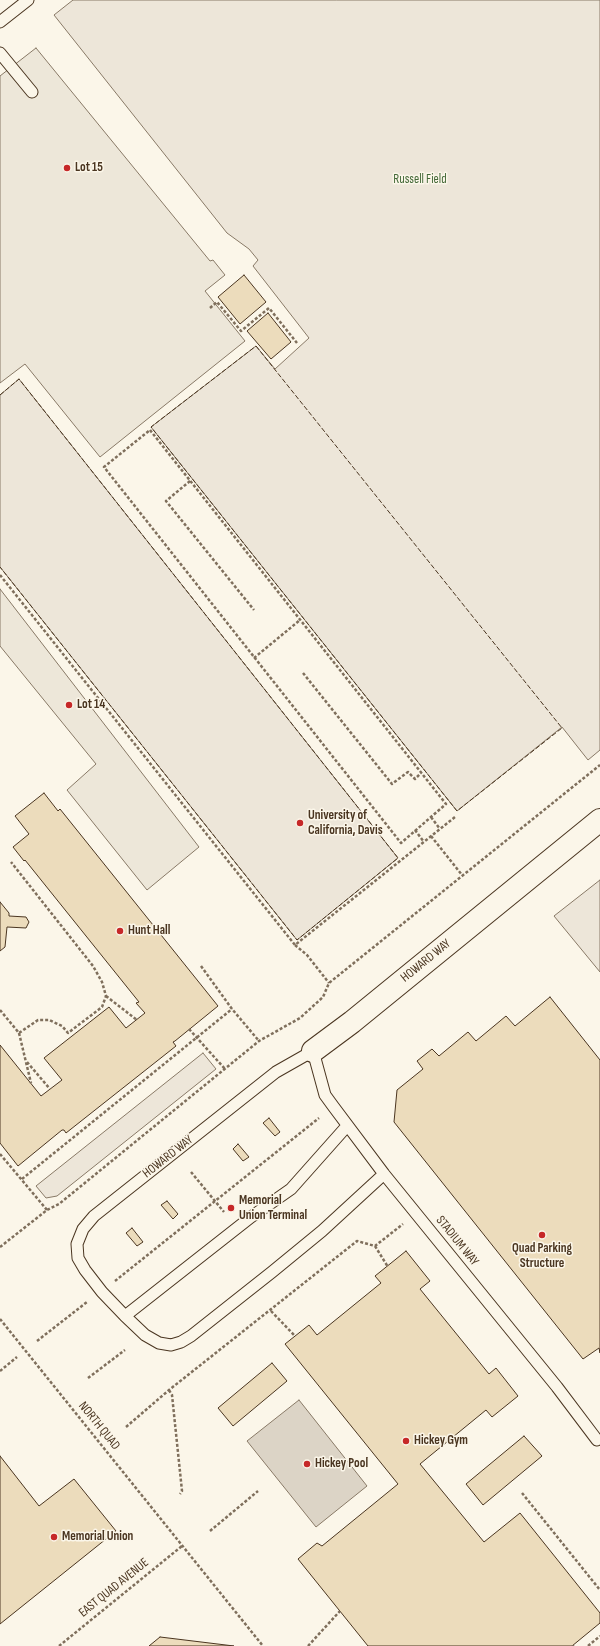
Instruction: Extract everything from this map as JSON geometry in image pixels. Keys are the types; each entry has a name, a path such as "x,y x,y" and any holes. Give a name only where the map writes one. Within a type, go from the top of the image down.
{"street":[{"name":"HOWARD WAY","path":"313,1050 352,1022 600,820"}],"lane":[{"path":"0,22 28,0"},
{"path":"0,53 32,92"},
{"name":"STADIUM WAY","path":"313,1050 326,1095 347,1126 384,1174 557,1387 597,1440"},
{"name":"HOWARD WAY","path":"313,1050 272,1075 94,1216 83,1229 77,1244 78,1258 85,1270 102,1292 144,1335 159,1344 171,1345 181,1342 191,1336 322,1231 384,1174"},
{"path":"125,1316 251,1217 291,1189 347,1126"}],"path":[{"path":"210,308 217,302 241,331 269,308 297,343"},
{"path":"150,430 190,481 446,804 401,843 104,467 150,430"},
{"path":"190,481 166,501 254,610"},
{"path":"0,575 295,945 307,955 329,983"},
{"path":"254,658 300,620"},
{"path":"303,673 392,784 408,772 414,779 421,773"},
{"path":"0,1247 47,1210 59,1204 259,1041 300,1018 323,997 329,983 600,765"},
{"path":"431,817 440,829"},
{"path":"295,945 455,817"},
{"path":"416,830 424,842"},
{"path":"431,836 462,875"},
{"path":"11,862 93,966 102,982 106,996 102,1007 68,1033 62,1026 49,1020 38,1020 19,1033"},
{"path":"200,966 232,1009 259,1041"},
{"path":"106,996 137,1020"},
{"path":"22,1179 232,1009"},
{"path":"0,1010 19,1033 31,1083"},
{"path":"189,1029 225,1068"},
{"path":"26,1061 50,1089"},
{"path":"115,1282 316,1120"},
{"path":"0,1154 47,1210"},
{"path":"191,1172 224,1212"},
{"path":"375,1246 405,1223"},
{"path":"126,1427 169,1390 271,1311 357,1241 375,1246 388,1266"},
{"path":"37,1341 87,1302"},
{"path":"271,1311 295,1336"},
{"name":"NORTH QUAD","path":"0,1319 263,1646"},
{"path":"88,1378 125,1350"},
{"path":"0,1371 18,1357"},
{"path":"169,1390 172,1395 182,1491 180,1494"},
{"path":"210,1531 258,1491"},
{"path":"522,1492 600,1590"},
{"name":"EAST QUAD AVENUE","path":"59,1646 182,1546"},
{"path":"308,1646 340,1610"},
{"path":"588,1646 600,1636"}],"green space":[{"name":"Russell Field","path":"73,0 600,0 600,750 588,760 562,727 457,811 151,427 256,346 275,369 309,338 253,266 258,260 249,249 227,233 54,15"},
{"path":"19,379 398,858 297,940 0,567 0,395"},
{"path":"600,880 600,972 554,916"},
{"path":"203,1053 216,1069 57,1196 46,1198 36,1186"}],"shaded area":[{"name":"Lot 15","path":"36,48 210,261 213,260 225,275 205,291 245,341 100,457 25,364 0,383 0,76"},
{"name":"Lot 14","path":"0,589 199,847 147,890 67,790 96,764 0,646"},
{"name":"Hickey Pool","path":"299,1400 367,1486 316,1527 247,1441"}],"building":[{"path":"244,275 266,302 240,324 218,297"},
{"path":"268,313 291,342 271,359 247,331"},
{"name":"Hunt Hall","path":"44,793 58,811 60,809 218,1006 173,1042 176,1046 66,1133 62,1130 18,1166 0,1143 0,1045 41,1096 62,1080 44,1058 109,1007 126,1028 145,1013 136,1003 139,1002 13,847 29,834 15,816"},
{"path":"0,902 9,913 9,916 26,917 29,922 26,928 7,927 5,947 0,951"},
{"name":"Quad Parking Structure","path":"550,997 600,1060 600,1353 599,1348 583,1359 394,1122 397,1090 423,1069 417,1061 432,1049 439,1056 468,1032 476,1041 506,1016 515,1026"},
{"path":"269,1118 280,1132 275,1136 263,1123"},
{"path":"238,1144 249,1157 243,1161 233,1149"},
{"path":"167,1201 178,1214 173,1219 161,1205"},
{"path":"132,1228 143,1242 137,1246 126,1233"},
{"name":"Hickey Gym","path":"406,1251 430,1281 420,1289 489,1374 496,1368 518,1396 492,1417 486,1410 420,1464 484,1542 520,1513 600,1613 600,1623 572,1646 368,1646 298,1559 317,1543 322,1546 398,1484 285,1344 309,1325 317,1335 381,1283 375,1276"},
{"path":"272,1363 287,1381 233,1426 218,1408"},
{"path":"524,1436 542,1456 483,1505 466,1484"},
{"name":"Memorial Union","path":"0,1456 39,1506 74,1479 116,1531 0,1624"},
{"path":"160,1637 234,1646 149,1646"}],"fence":[{"path":"256,346 562,728 457,811 151,427 256,346"},
{"path":"0,395 19,379 398,858 297,940 0,567"}],"place":[{"name":"Lot 15","path":"67,168"},
{"name":"Lot 14","path":"69,705"},
{"name":"University of California, Davis","path":"300,823"},
{"name":"Hunt Hall","path":"120,931"},
{"name":"Memorial Union Terminal","path":"231,1208"},
{"name":"Quad Parking Structure","path":"542,1235"},
{"name":"Hickey Gym","path":"406,1441"},
{"name":"Hickey Pool","path":"307,1464"},
{"name":"Memorial Union","path":"54,1537"}]}
